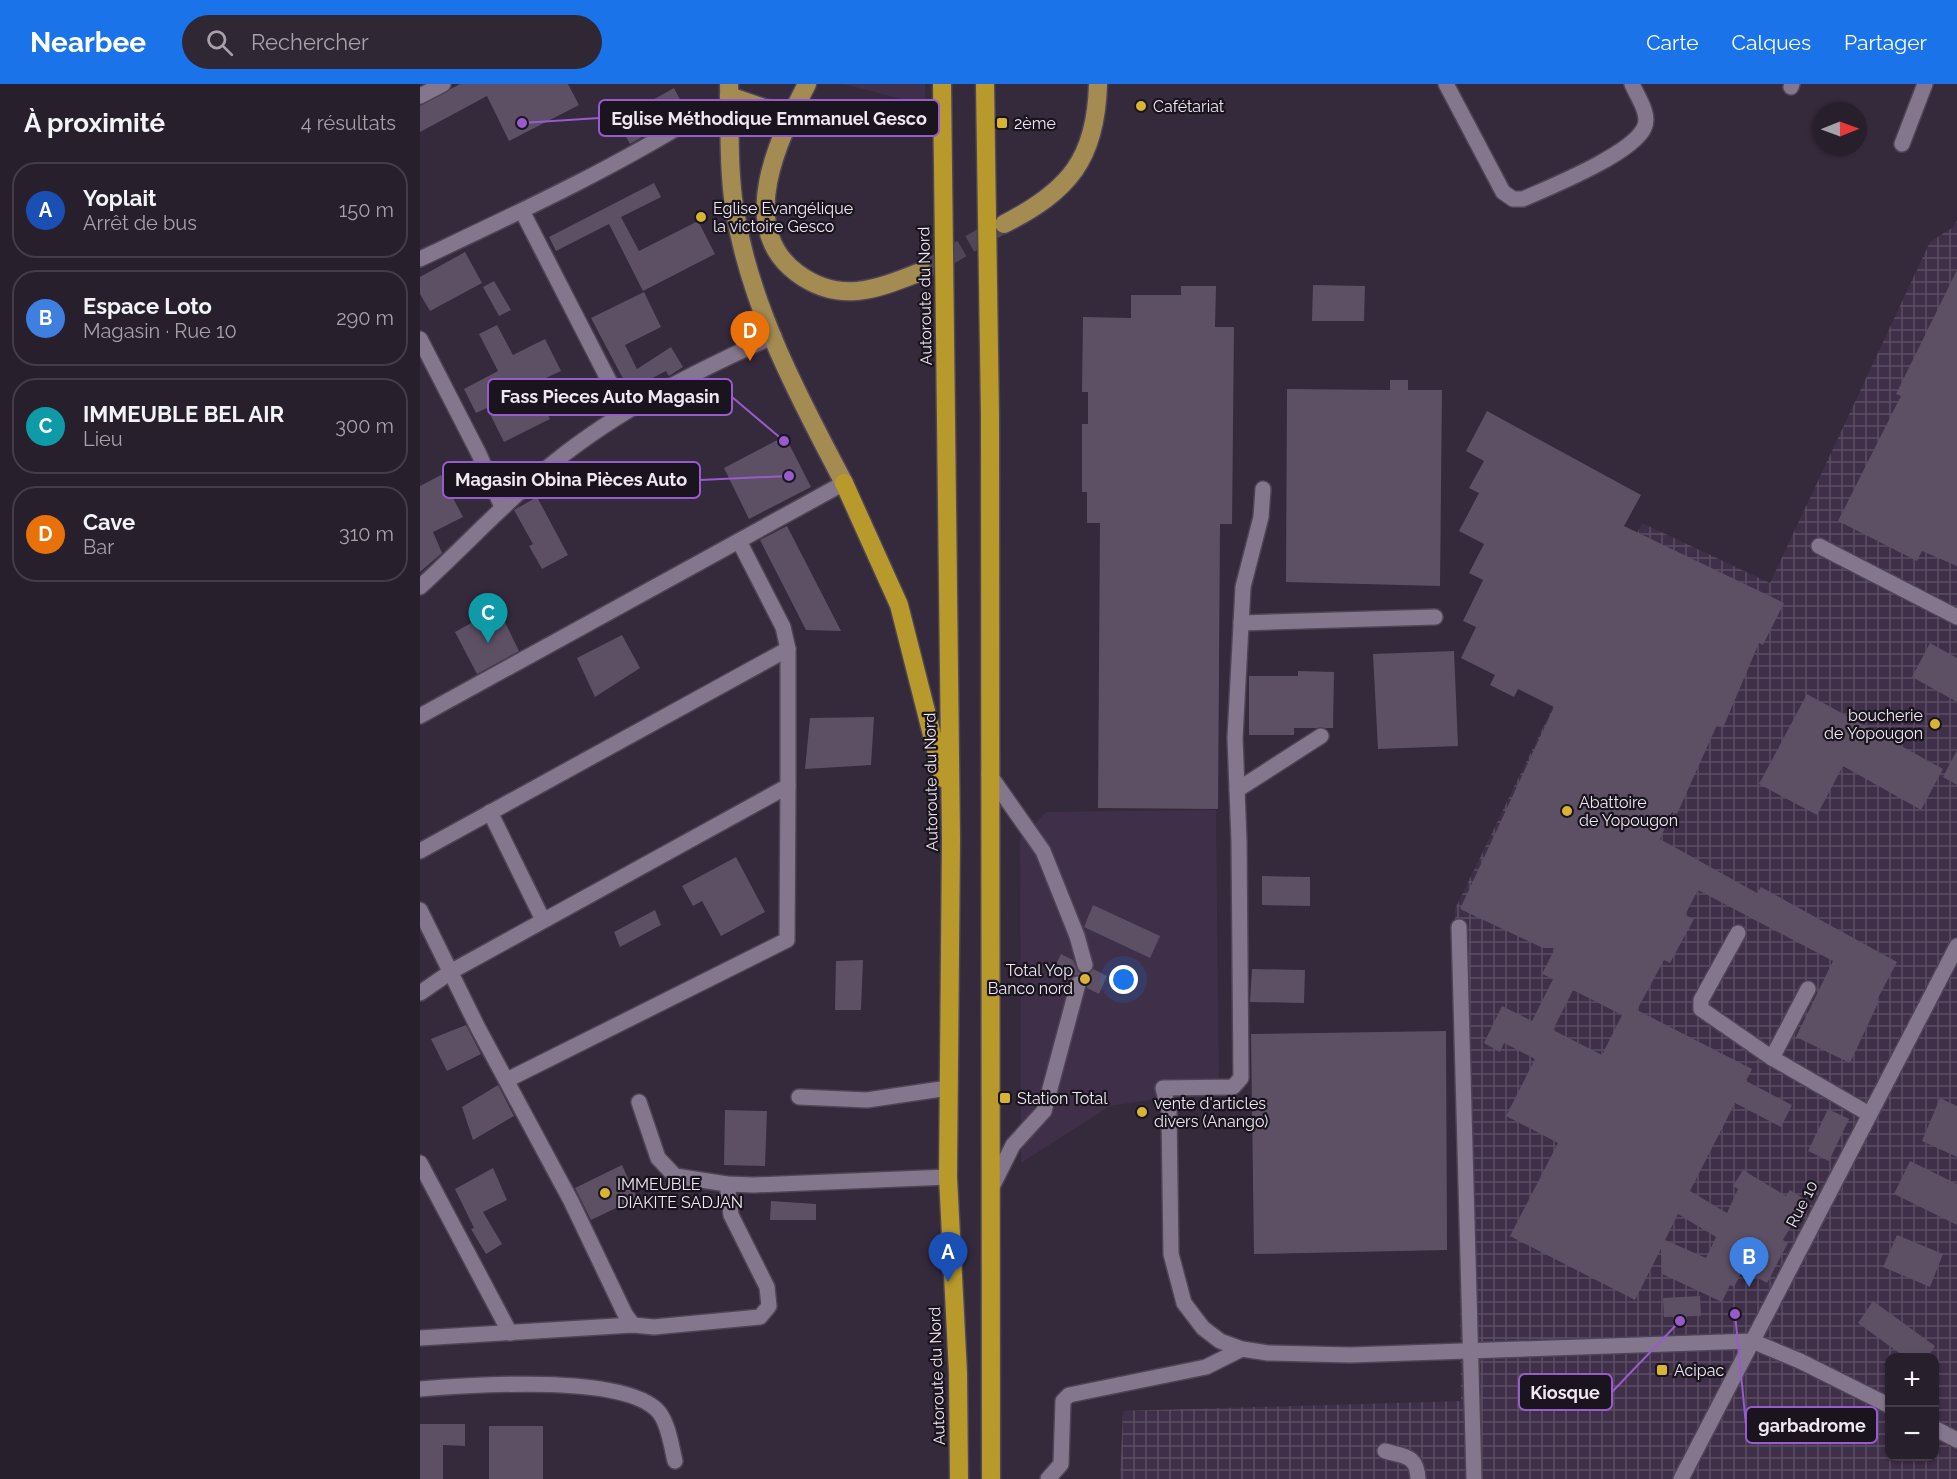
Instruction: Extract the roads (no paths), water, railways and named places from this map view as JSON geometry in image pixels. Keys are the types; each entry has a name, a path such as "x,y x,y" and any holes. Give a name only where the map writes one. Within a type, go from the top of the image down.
{"highway":[{"name":"Autoroute du Nord","path":"942,84 951,839 948,1177 958,1373 959,1479"},
{"path":"986,86 990,416 991,1479"},
{"path":"844,483 899,605 945,786 951,839"}],"main road":[{"path":"807,84 790,117 771,174 766,204 766,224 772,245 786,264 815,286 843,292 881,288 923,271"},
{"path":"1004,224 1059,191 1073,174 1089,145 1098,109 1098,84"},
{"path":"790,117 729,90 735,212 752,278 774,336 804,408 844,483"}],"street":[{"path":"420,96 443,84"},
{"path":"1446,84 1503,192 1513,199 1523,199 1581,172 1629,145 1645,128 1646,114 1632,84"},
{"path":"1902,144 1925,84"},
{"path":"420,259 522,211 642,150 700,114"},
{"path":"522,211 625,412"},
{"path":"420,587 502,507 554,461 625,412 703,368 774,336"},
{"path":"420,339 479,454 502,507"},
{"path":"420,716 844,483"},
{"path":"1263,489 1261,517 1243,587 1235,738 1241,1078 1233,1087 1163,1088 1169,1111 1171,1254 1184,1303 1203,1328 1220,1341 1242,1349 1268,1353 1350,1355 1752,1341 1800,1361 1885,1404"},
{"path":"507,1080 784,944 789,937 788,649 778,617 739,541"},
{"path":"1819,546 1957,617"},
{"path":"1241,623 1435,617"},
{"path":"420,850 788,649"},
{"path":"1237,790 1321,736"},
{"path":"989,774 1043,851 1077,936 1085,965"},
{"path":"420,993 452,970 788,786"},
{"path":"490,812 543,920"},
{"path":"420,910 452,970 477,1026 571,1201 625,1314 633,1325"},
{"path":"1458,927 1474,1479"},
{"path":"1738,933 1701,1000 1701,1009 1772,1058 1869,1114"},
{"name":"Rue 10","path":"1681,1479 1957,946"},
{"path":"991,1190 1014,1145 1044,1111 1078,984"},
{"path":"1772,1058 1808,989"},
{"path":"799,1097 867,1100 948,1088"},
{"path":"639,1102 658,1158 675,1176 727,1184 837,1183 948,1177"},
{"path":"420,1163 510,1333"},
{"path":"420,1338 633,1325 654,1327 705,1321 738,1321 760,1317 769,1306 767,1287 731,1215 727,1184"},
{"path":"1048,1479 1061,1464 1064,1401 1069,1395 1206,1367 1242,1349"},
{"path":"420,1389 541,1383 590,1388 631,1397 650,1404 659,1411 675,1461"},
{"path":"1939,1430 1957,1440"},
{"path":"1385,1451 1411,1459 1417,1465 1418,1479"}],"tunnel":[{"path":"923,271 999,227"}],"place":[{"name":"Cafétariat","path":"1141,106"},
{"name":"Eglise Méthodique Emmanuel Gesco","path":"522,123"},
{"name":"2ème","path":"1002,123"},
{"name":"Eglise Evangélique la victoire Gesco","path":"701,217"},
{"name":"Cave","path":"750,361"},
{"name":"Fass Pieces Auto Magasin","path":"784,441"},
{"name":"Magasin Obina Pièces Auto","path":"789,476"},
{"name":"IMMEUBLE BEL AIR","path":"488,643"},
{"name":"boucherie de Yopougon","path":"1935,724"},
{"name":"Abattoire de Yopougon","path":"1567,811"},
{"name":"Total Yop Banco nord","path":"1085,979"},
{"name":"Station Total","path":"1005,1098"},
{"name":"vente d'articles divers (Anango)","path":"1142,1112"},
{"name":"IMMEUBLE DIAKITE SADJAN","path":"605,1193"},
{"name":"Yoplait","path":"948,1282"},
{"name":"Espace Loto","path":"1749,1287"},
{"name":"garbadrome","path":"1735,1314"},
{"name":"Kiosque","path":"1680,1321"},
{"name":"Acipac","path":"1662,1370"}]}
